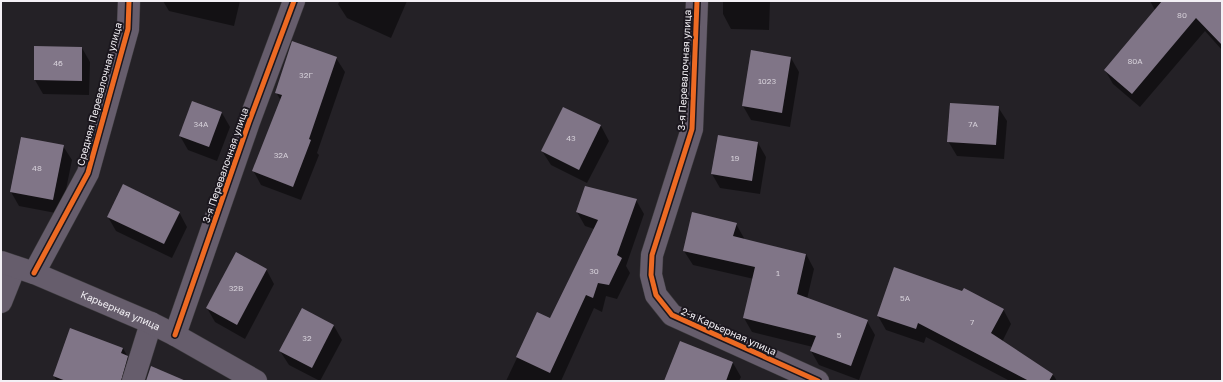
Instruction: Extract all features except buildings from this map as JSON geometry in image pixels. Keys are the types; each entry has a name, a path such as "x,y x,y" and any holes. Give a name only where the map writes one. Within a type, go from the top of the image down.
{"street":[{"name":"Средняя Перевалочная улица","path":"1,302 17,268 88,173 128,29 129,1"},
{"name":"3-я Перевалочная улица","path":"175,335 294,1"},
{"name":"3-я Перевалочная улица","path":"652,255 692,129 697,1"},
{"name":"2-я Карьерная улица","path":"652,255 651,275 656,295 672,315 818,381"},
{"name":"Карьерная улица","path":"17,268 151,323 256,381"},
{"path":"133,381 151,323"}],"cycle path":[{"path":"34,273 88,173 128,29 129,1"},
{"path":"175,335 249,122 294,1"},
{"path":"697,1 692,129 652,255 651,275 656,295 672,315 818,381"}]}
